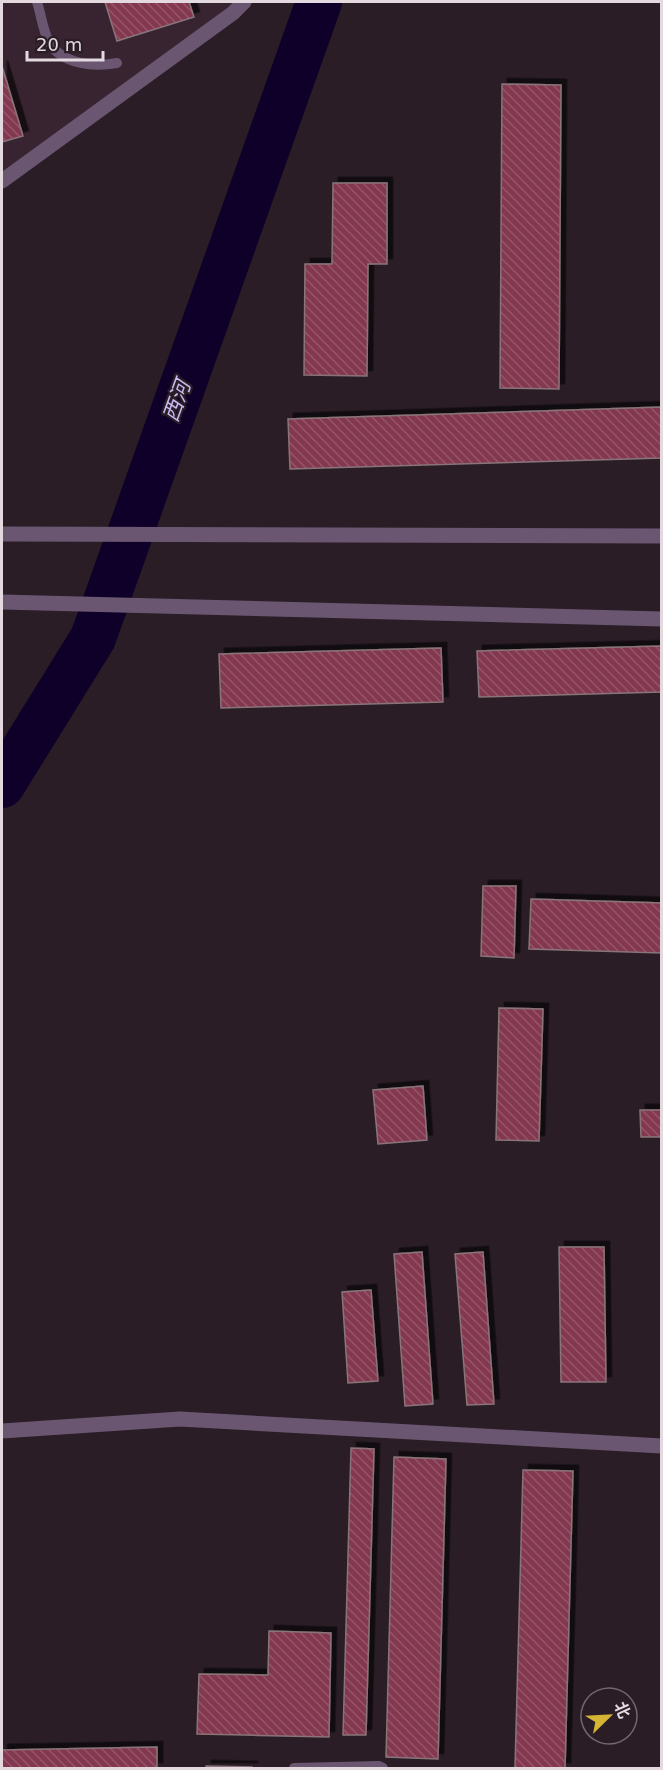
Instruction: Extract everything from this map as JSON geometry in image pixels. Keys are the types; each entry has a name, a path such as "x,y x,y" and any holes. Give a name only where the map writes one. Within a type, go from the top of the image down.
{"street":[{"path":"2,181 233,13 244,2"},
{"path":"2,534 662,536"},
{"path":"5,602 662,619"},
{"path":"2,1431 180,1419 662,1446"}],"lane":[{"path":"37,2 50,43 64,55 80,64 99,66 117,63"},
{"path":"294,1768 379,1766 383,1768"}],"shaded area":[{"path":"2,2 250,2 2,181"}],"building":[{"path":"105,2 189,2 194,17 117,41"},
{"path":"2,66 23,136 2,142"},
{"path":"502,84 561,85 559,389 500,388"},
{"path":"333,183 387,183 387,264 368,264 367,376 304,375 305,264 332,264"},
{"path":"662,407 662,458 290,469 288,419"},
{"path":"662,646 662,692 479,697 477,651"},
{"path":"441,648 443,702 221,708 219,654"},
{"path":"483,886 516,886 514,958 481,956"},
{"path":"531,899 662,903 662,953 529,949"},
{"path":"499,1008 543,1009 539,1141 496,1140"},
{"path":"423,1086 427,1140 378,1144 373,1090"},
{"path":"640,1110 662,1110 662,1137 641,1137"},
{"path":"559,1247 604,1247 606,1382 561,1382"},
{"path":"422,1252 433,1404 405,1406 394,1254"},
{"path":"483,1252 494,1404 467,1405 455,1254"},
{"path":"371,1290 378,1381 348,1383 342,1292"},
{"path":"351,1448 374,1449 366,1735 343,1735"},
{"path":"394,1457 446,1459 438,1759 386,1757"},
{"path":"523,1470 573,1471 565,1768 515,1768"},
{"path":"269,1631 331,1633 329,1737 197,1734 199,1674 268,1675"},
{"path":"157,1747 157,1768 2,1768 2,1750"},
{"path":"206,1766 252,1767 252,1768 206,1768"}],"waterway":[{"name":"西河","path":"2,785 93,638 319,2"}]}
